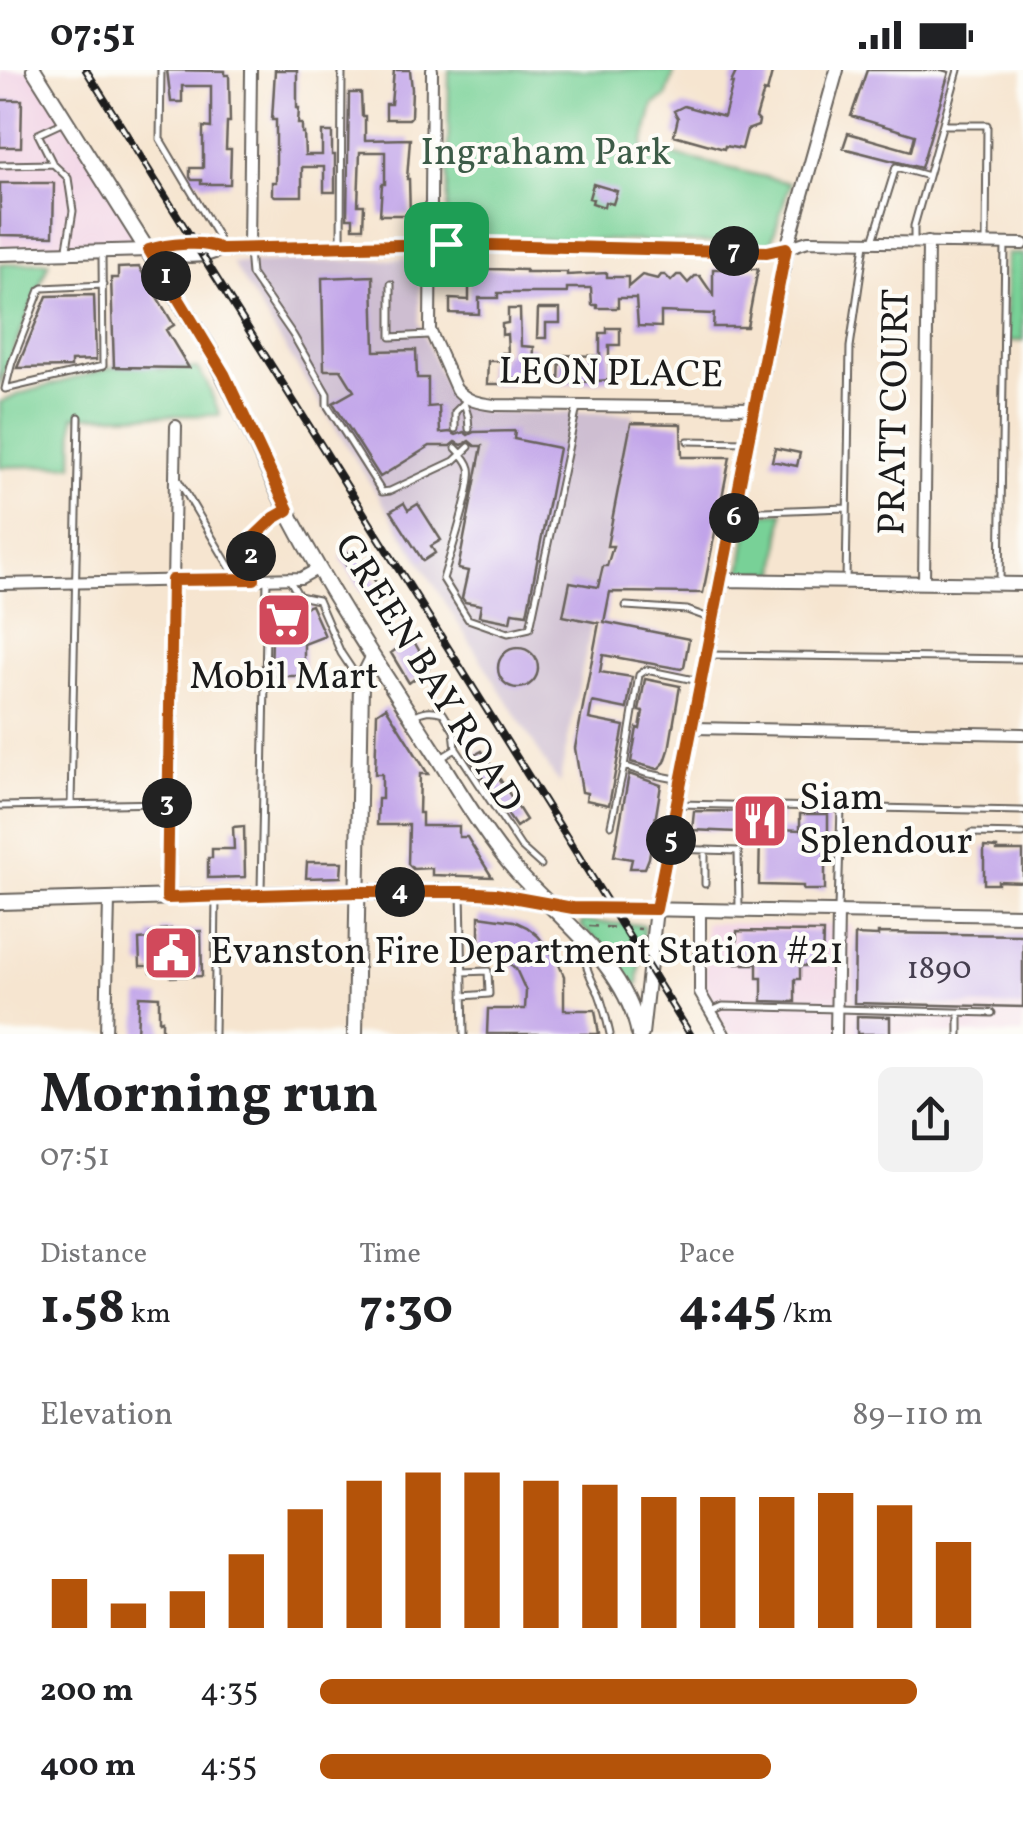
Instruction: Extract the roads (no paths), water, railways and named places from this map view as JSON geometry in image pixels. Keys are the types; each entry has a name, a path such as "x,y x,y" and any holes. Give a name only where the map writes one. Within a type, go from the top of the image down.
{"main road":[{"name":"GREEN BAY ROAD","path":"34,70 224,374 288,510 373,658 515,869 610,970 626,994 640,1034"},
{"path":"355,1034 361,682 373,658"},
{"path":"0,902 461,892 548,904"}],"street":[{"path":"249,248 251,70"},
{"path":"432,70 430,330 465,401"},
{"path":"640,1034 656,909 786,248 837,70"},
{"path":"0,254 212,245 221,249 468,244 767,252 808,241 1023,244"},
{"name":"PRATT COURT","path":"924,582 928,242"},
{"name":"LEON PLACE","path":"465,401 494,406 756,408"},
{"path":"167,898 176,426"},
{"path":"0,584 302,578 319,568"},
{"path":"722,580 1023,584"},
{"path":"693,728 1023,734"},
{"path":"106,1034 109,900"},
{"path":"548,904 573,908 1023,916"},
{"path":"700,909 700,993 724,1034"},
{"path":"836,1034 838,912"}],"lane":[{"path":"161,70 160,140 217,234 221,249"},
{"path":"340,246 342,70"},
{"path":"914,242 914,226 958,70"},
{"path":"66,120 38,134 53,164 68,178 73,212 67,252"},
{"path":"942,125 987,126 986,243"},
{"path":"0,165 53,164"},
{"path":"846,582 850,347 869,241 896,167 928,176"},
{"path":"1000,584 1004,244"},
{"path":"249,248 252,274 293,334 327,394 326,405 382,492 454,461 468,447"},
{"path":"102,252 103,286 103,366 5,388 40,290 103,286"},
{"path":"391,284 391,336 432,335"},
{"path":"456,429 456,412 465,401"},
{"path":"465,401 468,429"},
{"path":"456,448 471,469 465,505 443,579 468,619 508,633 530,628 578,406"},
{"path":"71,804 79,418"},
{"path":"688,441 749,442"},
{"path":"175,476 236,579"},
{"path":"736,512 846,508"},
{"path":"254,579 252,539 288,510"},
{"path":"289,578 299,596 318,600 334,593"},
{"path":"261,895 267,579"},
{"path":"318,600 341,652 361,682"},
{"path":"626,606 687,610 714,619"},
{"path":"332,632 351,621"},
{"path":"708,655 1023,659"},
{"path":"611,826 639,675 646,670 702,681"},
{"path":"412,718 420,712 443,713 454,731 456,748 521,847 541,865"},
{"path":"439,760 456,748"},
{"path":"624,766 683,780"},
{"path":"0,806 167,803"},
{"path":"678,804 1023,811"},
{"path":"838,912 842,807"},
{"path":"972,833 1023,834"},
{"path":"670,849 738,851 739,910"},
{"path":"705,884 706,850"},
{"path":"461,892 464,1034"},
{"path":"214,1034 216,896"},
{"path":"587,945 586,969 599,995 610,1034"},
{"path":"462,972 488,971 489,994 463,996"},
{"path":"710,1011 723,1006 992,1013"},
{"path":"958,1013 959,1034"}],"railway":[{"path":"86,70 690,1034"}],"place":[{"name":"Mobil Mart","path":"284,620"},
{"name":"Siam Splendour","path":"760,821"},
{"name":"Evanston Fire Department Station #21","path":"171,953"}],"park label":[{"name":"Ingraham Park","path":"546,154"}]}
